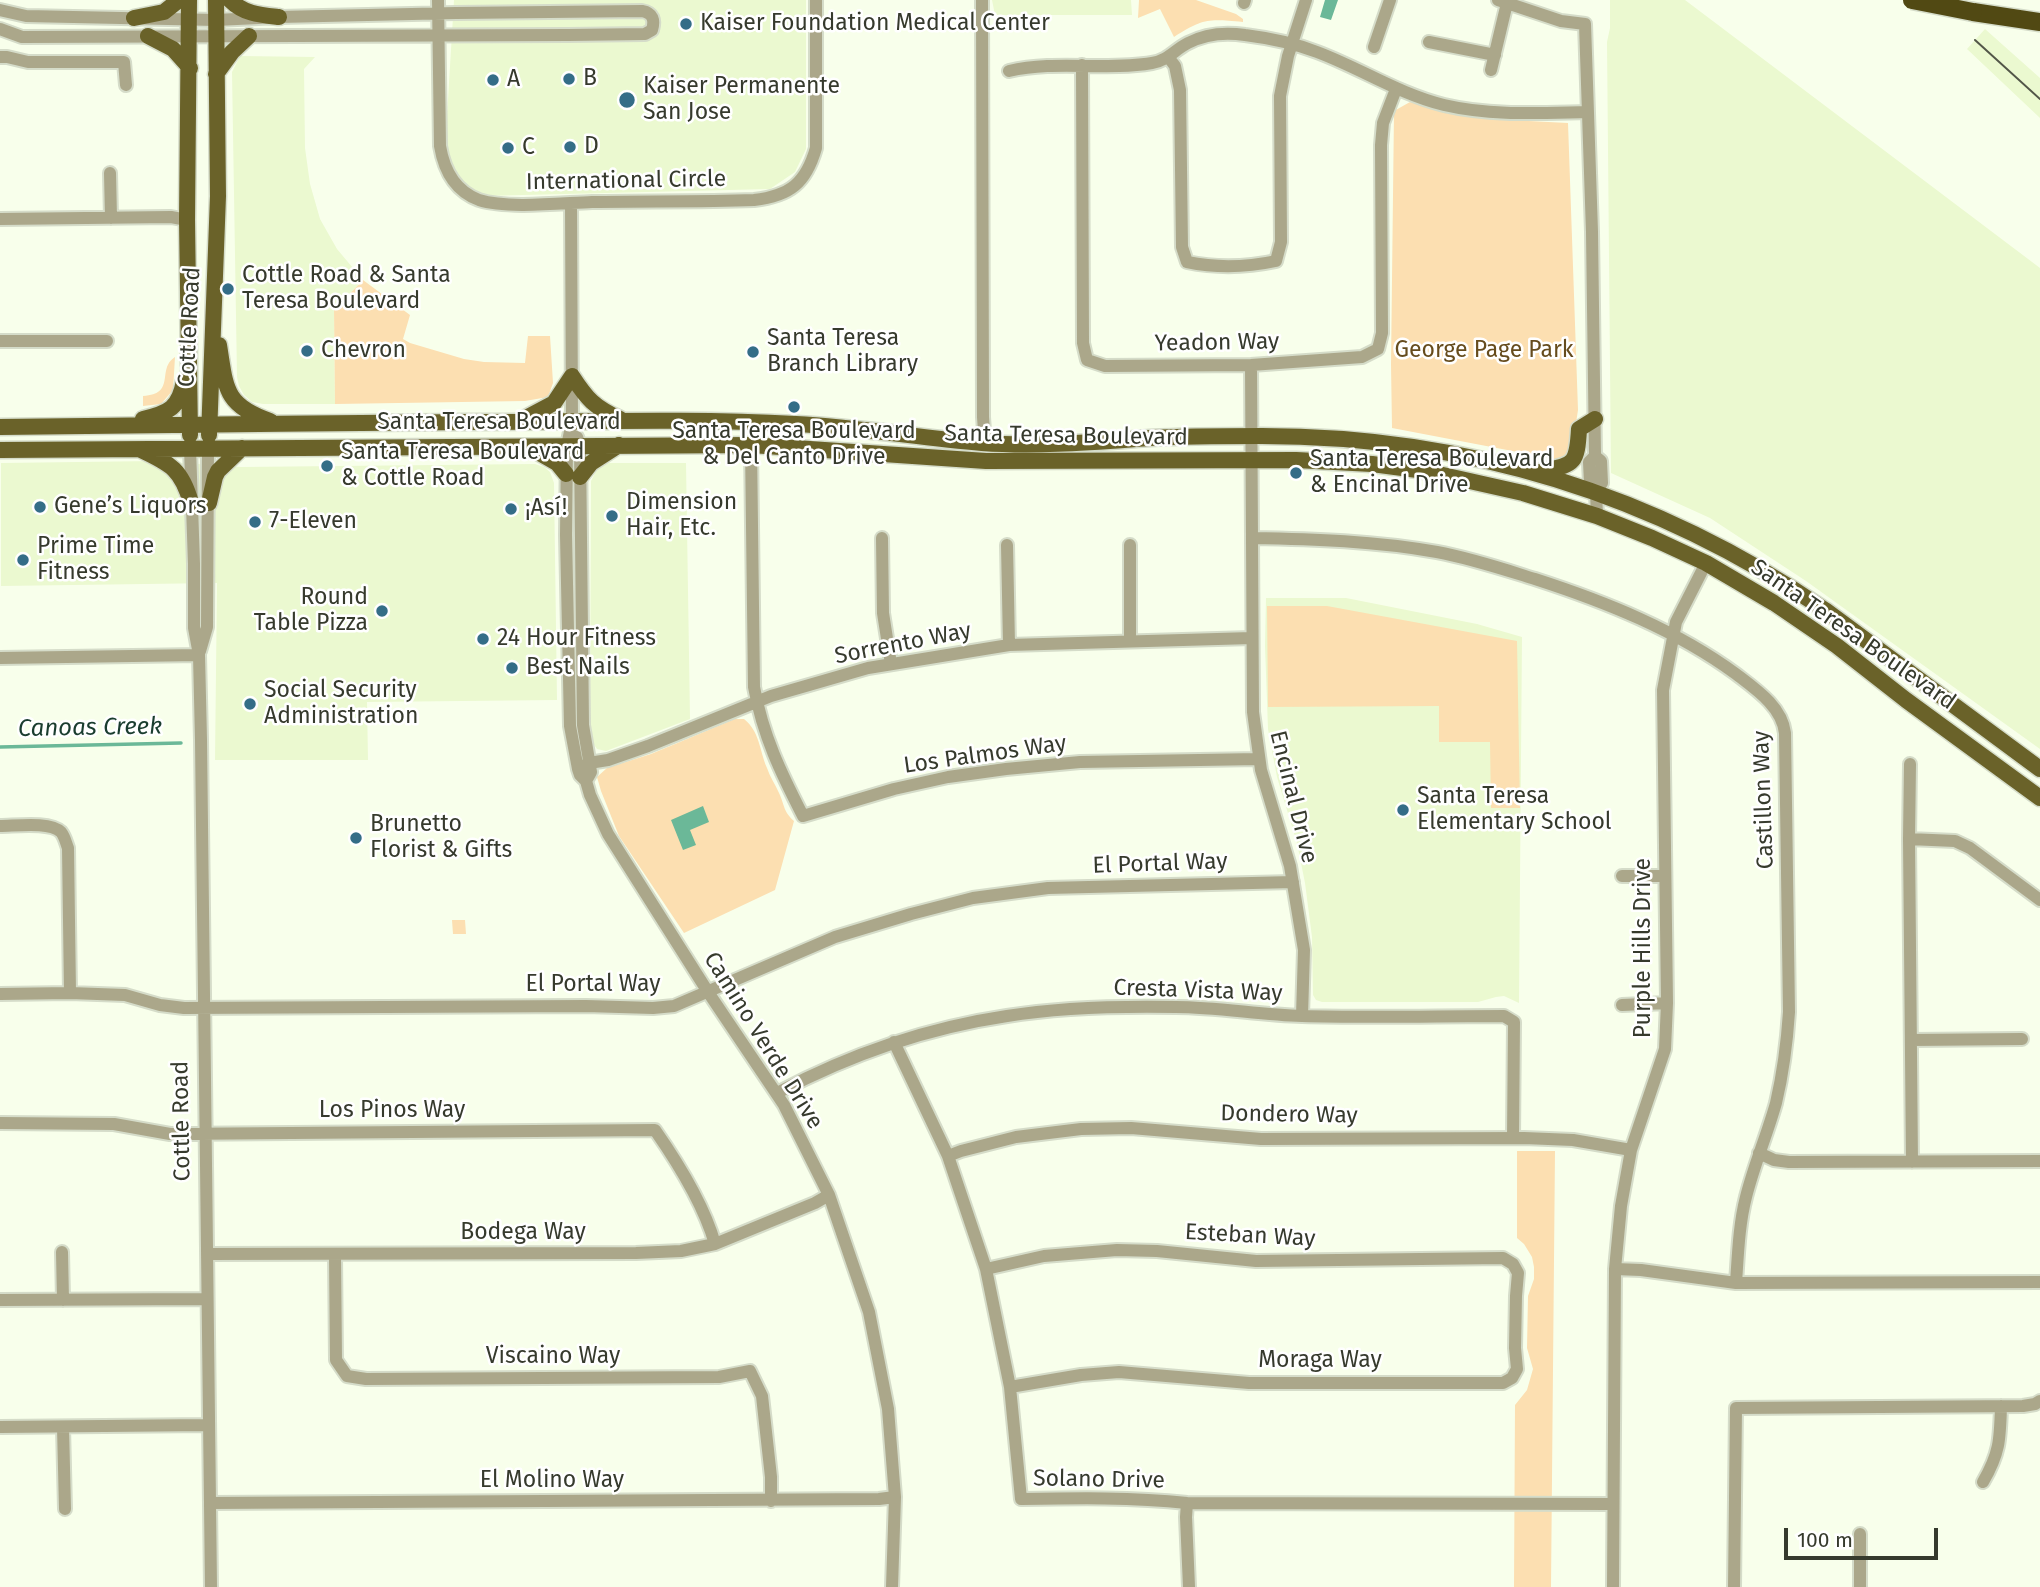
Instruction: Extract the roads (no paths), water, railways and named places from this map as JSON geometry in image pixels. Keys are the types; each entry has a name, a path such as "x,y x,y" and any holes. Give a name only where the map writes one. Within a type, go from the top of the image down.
{"highway":[{"path":"1912,0 2040,22"}],"main road":[{"path":"134,18 164,12 179,0"},
{"name":"Cottle Road","path":"189,0 187,220 190,448"},
{"name":"Cottle Road","path":"208,448 218,196 216,0"},
{"path":"230,0 248,12 279,17"},
{"path":"148,36 173,49 190,68"},
{"path":"216,74 232,52 249,36"},
{"path":"215,319 223,373 231,397 246,412 279,424"},
{"path":"117,425 166,412 175,406 181,398 189,351"},
{"path":"518,422 554,403 572,376 591,403 625,421"},
{"path":"1537,472 1566,466 1572,462 1577,454 1579,429 1595,419"},
{"name":"Santa Teresa Boulevard","path":"0,427 625,421 793,423 985,444 1250,436 1335,438 1391,443 1537,472 1596,492 1686,529 1791,587 2040,769"},
{"path":"527,446 573,475 620,444"},
{"name":"Santa Teresa Boulevard","path":"0,450 751,445 986,461 1336,461 1425,471 1524,492 1597,516 1706,563 1774,603 1837,646 2040,798"},
{"path":"209,503 218,471 242,447"},
{"path":"139,449 176,470 186,484 191,503"}],"street":[{"name":"International Circle","path":"438,0 442,160 448,175 461,190 480,200 514,204 754,200 779,195 802,181 811,164 817,141 816,0"},
{"path":"982,0 985,444"},
{"path":"1169,58 1175,66 1180,90 1182,247 1187,262 1204,265 1258,265 1276,261 1281,242 1280,96 1291,44 1306,0"},
{"path":"1374,47 1390,0"},
{"path":"1491,71 1502,2 1561,21 1585,24 1595,419 1595,456 1589,462 1589,472 1590,483 1596,492 1597,516"},
{"path":"0,10 26,16 71,19 134,18 190,28 216,28 279,17 642,11 649,12 654,22 652,30 645,34 249,36 216,28"},
{"path":"0,29 22,37 148,36 190,28"},
{"path":"1009,71 1032,65 1154,63 1169,58 1187,43 1215,33 1242,34 1317,52 1396,89 1443,104 1488,112 1587,112"},
{"path":"1429,42 1495,55"},
{"path":"0,57 28,62 124,62 126,85"},
{"name":"Yeadon Way","path":"1082,65 1083,343 1087,360 1105,366 1251,365 1362,357 1378,349 1382,333 1381,145 1383,123 1396,89"},
{"path":"110,173 111,218"},
{"name":"Camino Verde Drive","path":"571,203 573,475 583,766 591,772 586,781 608,834 708,992 777,1094 829,1195 869,1312 888,1409 895,1497 892,1587"},
{"path":"0,219 171,217 187,220"},
{"path":"0,341 107,341"},
{"name":"Encinal Drive","path":"1251,365 1253,712 1259,759 1290,866 1304,950 1302,1016"},
{"path":"751,445 754,687 757,702"},
{"name":"Cottle Road","path":"190,448 194,628 199,655 211,1587"},
{"name":"Cottle Road","path":"199,655 207,628 208,448"},
{"path":"882,538 883,613 891,664"},
{"name":"Castillon Way","path":"1252,538 1322,539 1383,544 1491,565 1550,584 1661,628 1710,655 1751,685 1778,711 1784,721 1787,1034 1783,1071 1775,1106 1746,1198 1736,1283"},
{"path":"1007,545 1009,645"},
{"path":"1130,545 1130,640"},
{"name":"Purple Hills Drive","path":"1613,1587 1615,1269 1621,1206 1631,1150 1665,1049 1667,1003 1663,690 1676,622 1706,563"},
{"name":"Sorrento Way","path":"583,766 648,746 757,702 868,668 1009,645 1252,638"},
{"path":"0,658 199,655"},
{"name":"Los Palmos Way","path":"757,702 759,716 778,768 803,816 894,789 948,777 1006,769 1080,762 1259,759"},
{"path":"1910,764 1912,1162"},
{"path":"0,826 44,826 60,831 65,838 68,848 70,993"},
{"path":"1909,839 1955,841 1970,848 2040,900"},
{"path":"1622,876 1665,876"},
{"name":"El Portal Way","path":"0,994 125,995 160,1005 204,1008 653,1008 674,1006 835,937 973,898 1048,888 1293,882"},
{"path":"1622,1005 1667,1003"},
{"name":"Cresta Vista Way","path":"777,1094 842,1062 894,1042 951,1026 1009,1015 1085,1008 1179,1007 1302,1016 1504,1016 1514,1022 1513,1138"},
{"path":"1911,1040 2022,1039"},
{"name":"Solano Drive","path":"894,1042 948,1156 986,1269 1010,1387 1021,1499 1106,1498 1187,1503 1613,1504"},
{"name":"Los Pinos Way","path":"0,1123 114,1124 170,1134 655,1130 673,1156 711,1228 716,1244"},
{"name":"Dondero Way","path":"948,1156 1016,1137 1081,1129 1153,1129 1261,1139 1573,1140 1631,1150"},
{"path":"1759,1153 1774,1160 1789,1162 2040,1161"},
{"name":"Bodega Way","path":"207,1254 681,1251 716,1244 816,1203 829,1195"},
{"name":"Esteban Way","path":"986,1269 1044,1256 1117,1250 1157,1251 1256,1261 1503,1258 1513,1264"},
{"path":"62,1252 63,1300"},
{"name":"Viscaino Way","path":"335,1255 337,1360 347,1376 366,1379 719,1377 750,1371 762,1396 771,1476 771,1501"},
{"name":"Moraga Way","path":"1010,1387 1068,1376 1119,1372 1249,1383 1503,1383 1512,1378 1517,1369 1515,1348 1518,1273 1513,1264"},
{"path":"1615,1269 1641,1269 1736,1283 2040,1282"},
{"path":"0,1300 207,1299"},
{"path":"1734,1587 1736,1408 2023,1406 2040,1401"},
{"path":"1983,1482 1999,1447 2001,1406"},
{"path":"0,1427 208,1425"},
{"path":"63,1427 65,1508"},
{"name":"El Molino Way","path":"210,1503 771,1501 895,1497"},
{"path":"1187,1503 1189,1587"},
{"path":"1860,1534 1860,1587"}],"waterway":[{"name":"Canoas Creek","path":"0,747 181,743"}],"tram line":[{"path":"1975,40 2040,99"}],"place":[{"name":"Kaiser Foundation Medical Center","path":"686,24"},
{"name":"B","path":"569,79"},
{"name":"A","path":"493,80"},
{"name":"Kaiser Permanente San Jose","path":"627,100"},
{"name":"D","path":"570,147"},
{"name":"C","path":"508,148"},
{"name":"Cottle Road & Santa Teresa Boulevard","path":"228,289"},
{"name":"Chevron","path":"307,351"},
{"name":"Santa Teresa Branch Library","path":"753,352"},
{"name":"Santa Teresa Boulevard & Del Canto Drive","path":"794,407"},
{"name":"Santa Teresa Boulevard & Cottle Road","path":"327,466"},
{"name":"Santa Teresa Boulevard & Encinal Drive","path":"1296,473"},
{"name":"Gene’s Liquors","path":"40,507"},
{"name":"¡Así!","path":"511,509"},
{"name":"Dimension Hair, Etc.","path":"612,516"},
{"name":"7-Eleven","path":"255,522"},
{"name":"Prime Time Fitness","path":"23,560"},
{"name":"Round Table Pizza","path":"382,611"},
{"name":"24 Hour Fitness","path":"483,639"},
{"name":"Best Nails","path":"512,668"},
{"name":"Social Security Administration","path":"250,704"},
{"name":"Santa Teresa Elementary School","path":"1403,810"},
{"name":"Brunetto Florist & Gifts","path":"356,838"}],"park label":[{"name":"George Page Park","path":"1484,351"}]}
